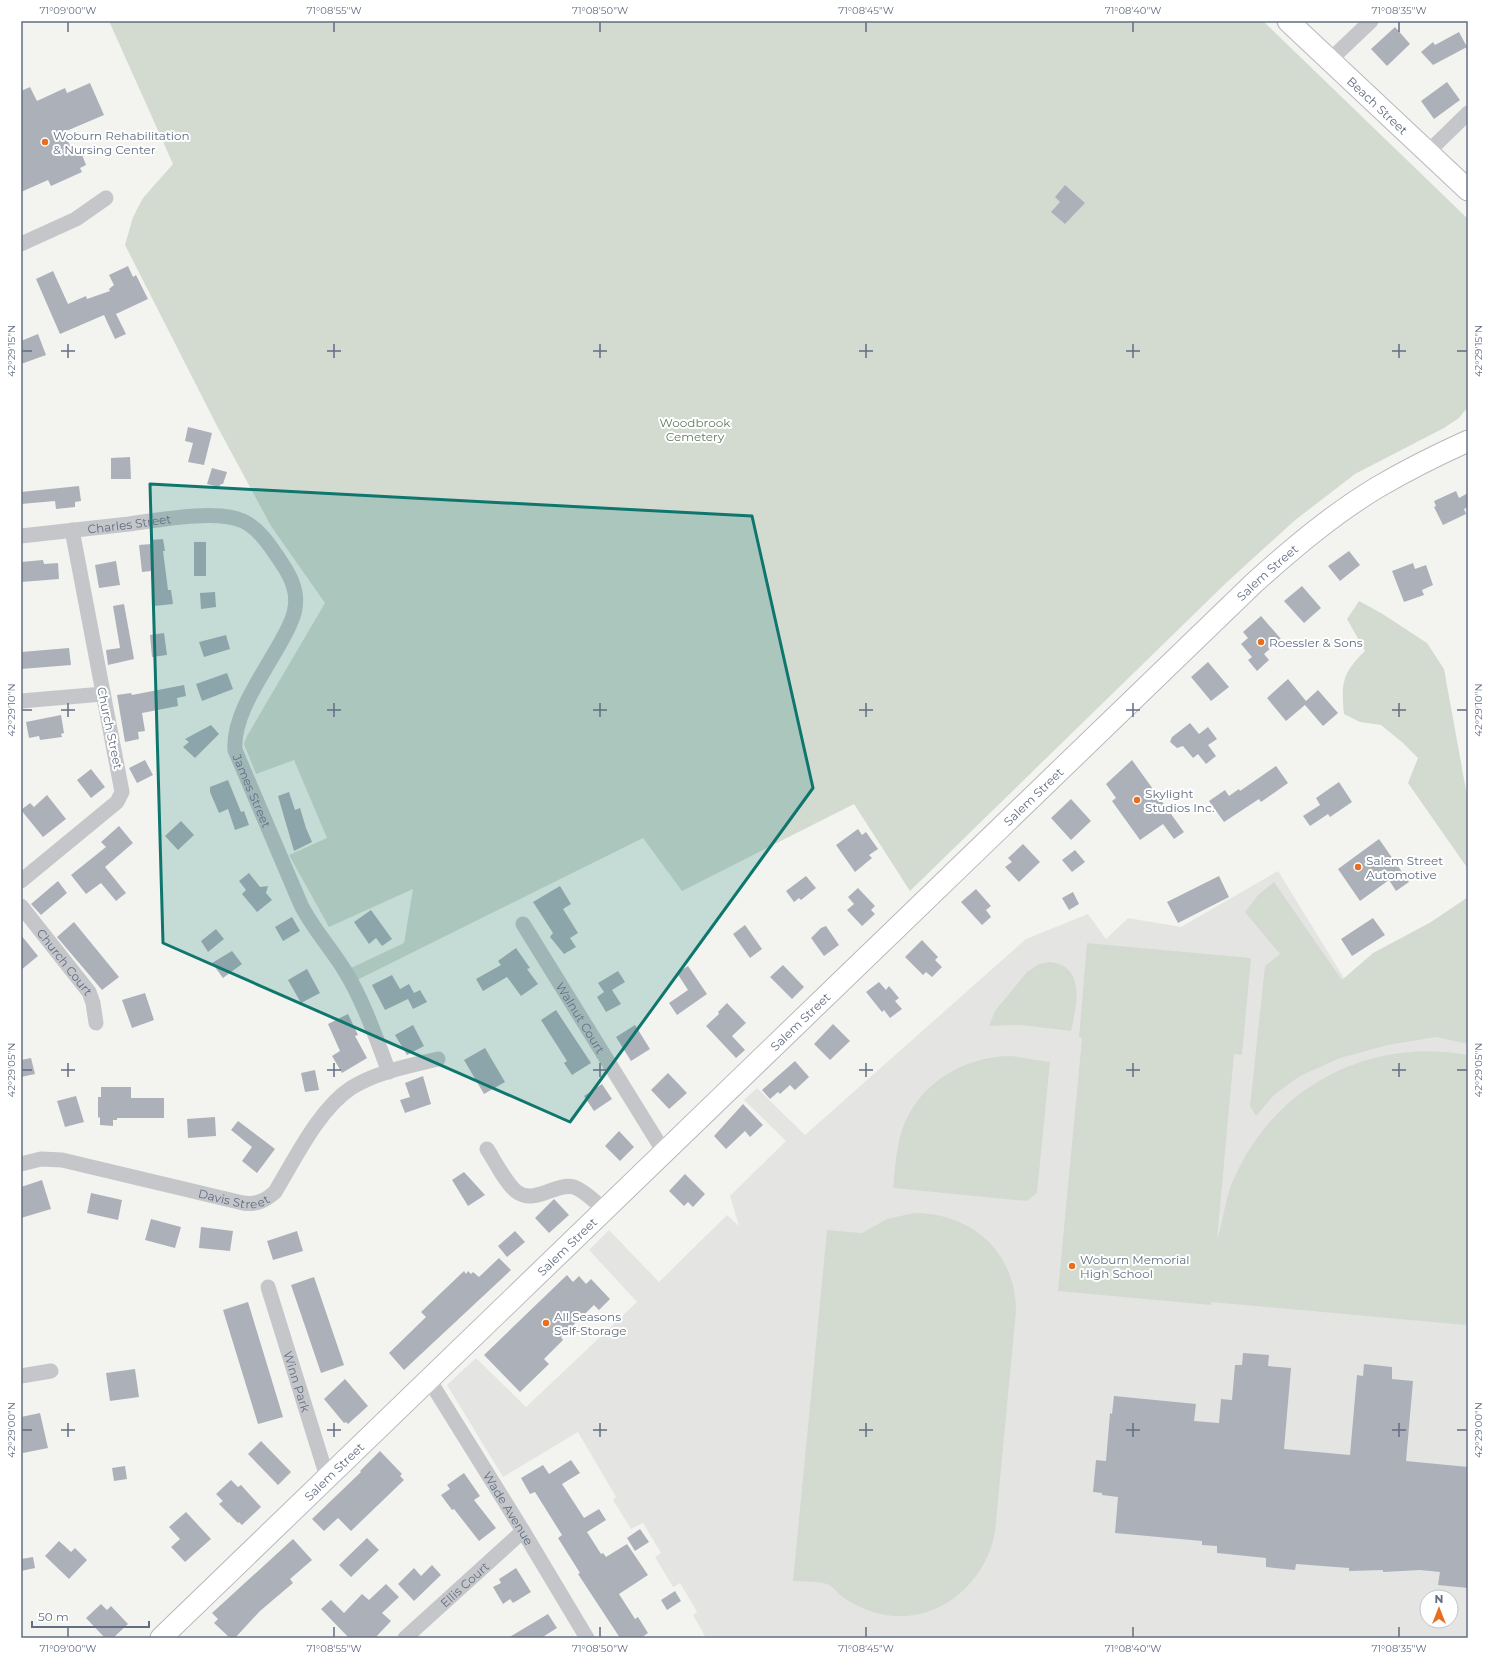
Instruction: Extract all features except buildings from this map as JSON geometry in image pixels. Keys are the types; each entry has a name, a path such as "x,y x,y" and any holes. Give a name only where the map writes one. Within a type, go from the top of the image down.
{"street":[{"name":"Beach Street","path":"1288,21 1468,190"},
{"path":"1329,61 1371,21"},
{"path":"1427,153 1468,113"},
{"path":"21,244 76,219 106,198"},
{"name":"Salem Street","path":"161,1638 428,1378 1278,561 1336,515 1377,488 1415,466 1468,441"},
{"name":"Charles Street","path":"21,536 191,517 223,516 237,519"},
{"name":"James Street","path":"237,519 248,524 267,542 292,580 296,601 294,614 288,631 238,721 235,738 237,754 301,905 314,928 340,963 354,988 389,1072"},
{"name":"Church Street","path":"21,881 117,802 122,795 122,786 72,530"},
{"path":"21,701 103,694"},
{"name":"Church Court","path":"21,906 89,992 93,1003 96,1023"},
{"name":"Walnut Court","path":"523,924 664,1152"},
{"name":"Davis Street","path":"21,1164 41,1159 62,1160 243,1202 257,1203 275,1192 318,1121 335,1101 352,1088 389,1072 438,1059"},
{"path":"486,1149 512,1187 520,1194 531,1196 571,1187 581,1191 604,1209"},
{"name":"Winn Park","path":"268,1287 327,1477"},
{"path":"21,1376 51,1371"},
{"name":"Wade Avenue","path":"428,1378 523,1531 587,1638"},
{"name":"Ellis Court","path":"405,1638 523,1531"}],"highlighted area":[{"path":"150,484 752,516 813,788 570,1122 163,943"}],"shaded area":[{"name":"Woburn Memorial High School","path":"1278,871 1344,978 1425,928 1468,913 1468,1638 706,1638 693,1615 697,1612 680,1583 673,1587 655,1557 661,1553 643,1523 631,1529 613,1500 616,1497 578,1432 503,1477 447,1385 476,1358 526,1407 637,1302 589,1250 609,1230 659,1282 727,1215 739,1226 730,1196 786,1141 744,1100 757,1088 805,1135 1026,939 1088,914 1106,939 1128,918 1181,927"}],"green space":[{"name":"Woodbrook Cemetery","path":"109,21 1263,21 1468,219 1468,407 1459,418 1444,428 1355,474 1294,521 1225,584 910,891 854,804 682,891 643,838 357,980 351,968 404,943 413,889 329,927 289,855 327,838 294,760 256,774 244,744 247,736 325,603 271,526 216,424 125,245 133,217 143,198 173,164"},
{"path":"1359,601 1381,613 1427,643 1444,669 1468,801 1468,869 1408,783 1418,758 1403,743 1381,725 1360,722 1344,714 1343,687 1347,673 1365,651 1347,619"},
{"path":"1274,882 1342,980 1373,953 1431,922 1468,897 1468,1044 1436,1037 1388,1045 1340,1058 1300,1076 1275,1094 1256,1116 1250,1106 1265,966 1280,954 1245,912 1258,895"},
{"path":"1087,943 1251,958 1242,1055 1234,1054 1217,1240 1232,1182 1254,1142 1276,1115 1302,1092 1331,1074 1363,1061 1397,1053 1432,1051 1468,1055 1468,1322 1465,1325 1211,1302 1211,1305 1058,1291 1082,1038 1079,1037"},
{"path":"1050,962 1061,965 1069,971 1074,979 1076,999 1071,1031 1021,1025 989,1026 995,1011 1027,972 1039,964"},
{"path":"1012,1056 1050,1062 1037,1193 1027,1201 893,1188 897,1151 902,1130 909,1113 919,1099 931,1086 945,1075 960,1067 994,1057"},
{"path":"914,1213 935,1215 954,1220 972,1228 987,1240 999,1254 1008,1271 1014,1290 1016,1311 995,1532 989,1552 980,1571 967,1587 952,1600 934,1609 915,1615 894,1616 873,1612 860,1607 844,1598 829,1585 817,1582 793,1581 827,1230 862,1233 887,1219"}],"place":[{"name":"Woburn Rehabilitation & Nursing Center","path":"45,142"},
{"name":"Roessler & Sons","path":"1261,642"},
{"name":"Skylight Studios Inc.","path":"1137,800"},
{"name":"Salem Street Automotive","path":"1358,867"},
{"name":"Woburn Memorial High School","path":"1072,1266"},
{"name":"All Seasons Self-Storage","path":"546,1323"}]}
